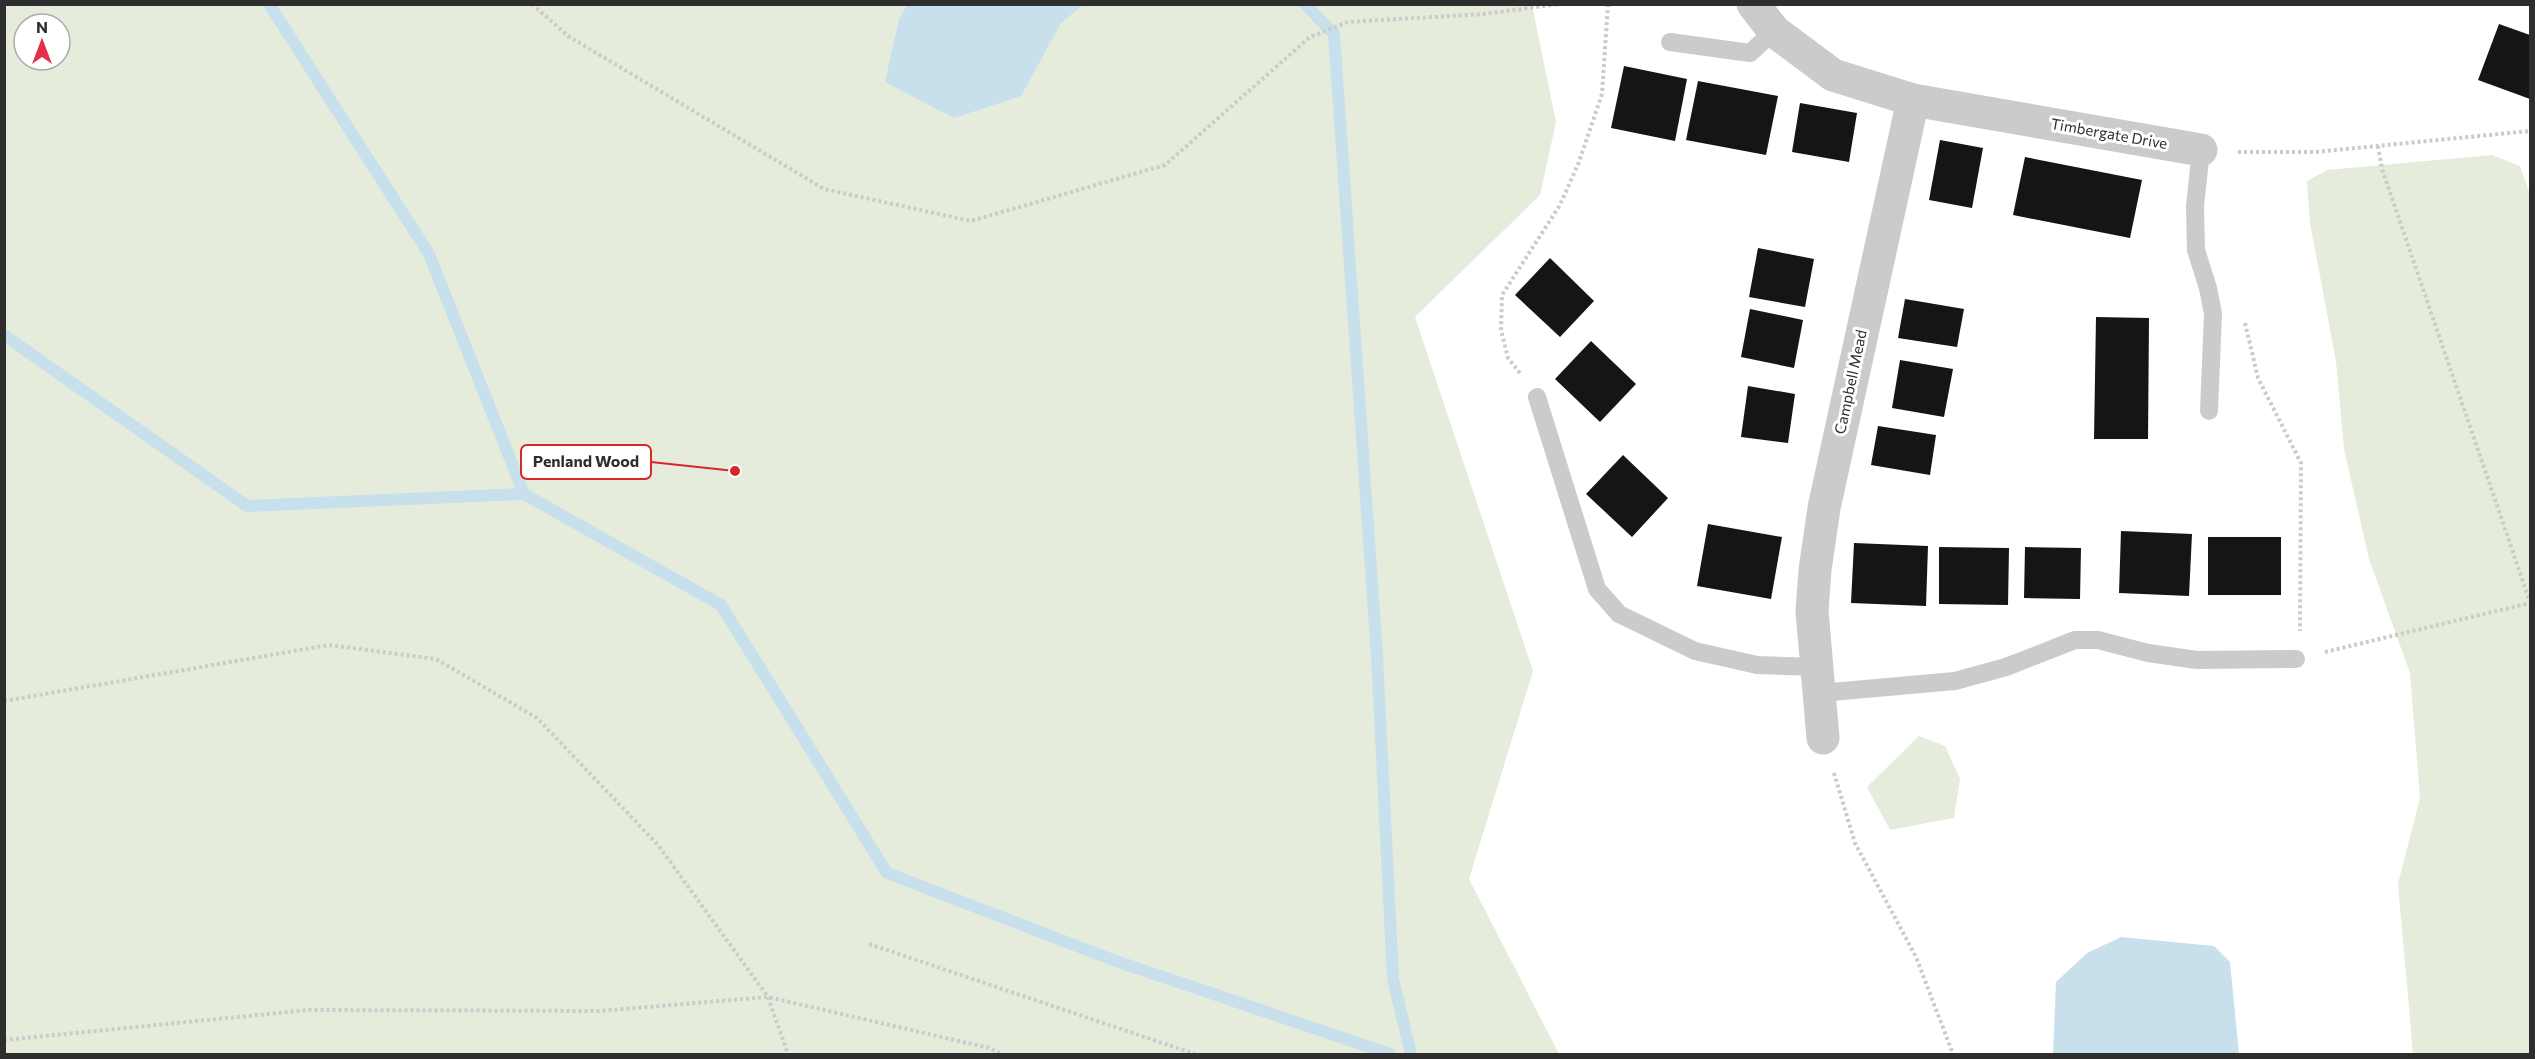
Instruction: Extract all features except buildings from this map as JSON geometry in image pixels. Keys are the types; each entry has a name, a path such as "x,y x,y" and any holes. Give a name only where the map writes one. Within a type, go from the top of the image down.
{"street":[{"name":"Timbergate Drive","path":"1753,4 1774,31 1833,75 1913,100 2201,150"},
{"name":"Campbell Mead","path":"1823,738 1812,611 1815,570 1824,508 1913,100"}],"lane":[{"path":"1670,42 1750,53 1774,31"},
{"path":"2201,150 2195,206 2196,250 2208,288 2213,314 2209,411"},
{"path":"1537,397 1597,589 1619,614 1695,651 1818,680 1955,681 2006,667 2075,640 2098,640 2148,653 2198,660 2296,659"}],"path":[{"path":"532,4 568,36 824,189 971,221 1165,165 1310,37 1348,22 1484,14 1559,4"},
{"path":"1537,397 1509,358 1501,330 1502,295 1560,205 1579,162 1602,94 1608,4"},
{"path":"2201,150 2315,152 2530,131"},
{"path":"2244,320 2258,378 2301,463 2300,636 2296,659 2530,603 2382,169 2378,146"},
{"path":"4,701 329,645 436,659 537,718 658,845 768,997 788,1054"},
{"path":"1823,738 1855,843 1916,957 1953,1054"},
{"path":"869,944 1195,1054"},
{"path":"4,1040 309,1010 599,1011 768,997 989,1048 1002,1054"}],"green space":[{"path":"5,5 1532,5 1556,122 1540,195 1415,317 1533,671 1469,879 1559,1054 5,1054"},
{"path":"2492,155 2520,166 2530,194 2530,1054 2413,1054 2398,884 2420,798 2410,673 2369,559 2344,449 2336,361 2310,223 2307,181 2327,170"},
{"path":"1919,736 1945,746 1960,779 1954,818 1890,830 1867,787"}],"water":[{"path":"907,5 1083,5 1061,23 1021,96 954,118 885,82 899,19"},
{"path":"2121,937 2214,946 2230,962 2239,1054 2053,1054 2056,982 2087,953"}],"waterway":[{"path":"269,4 429,254 524,494 721,605 887,873 1113,960 1390,1054"},
{"path":"1305,4 1334,34 1377,656 1393,979 1411,1054"},
{"path":"4,335 247,506 524,494"}],"place":[{"name":"Penland Wood","path":"735,471"}]}
